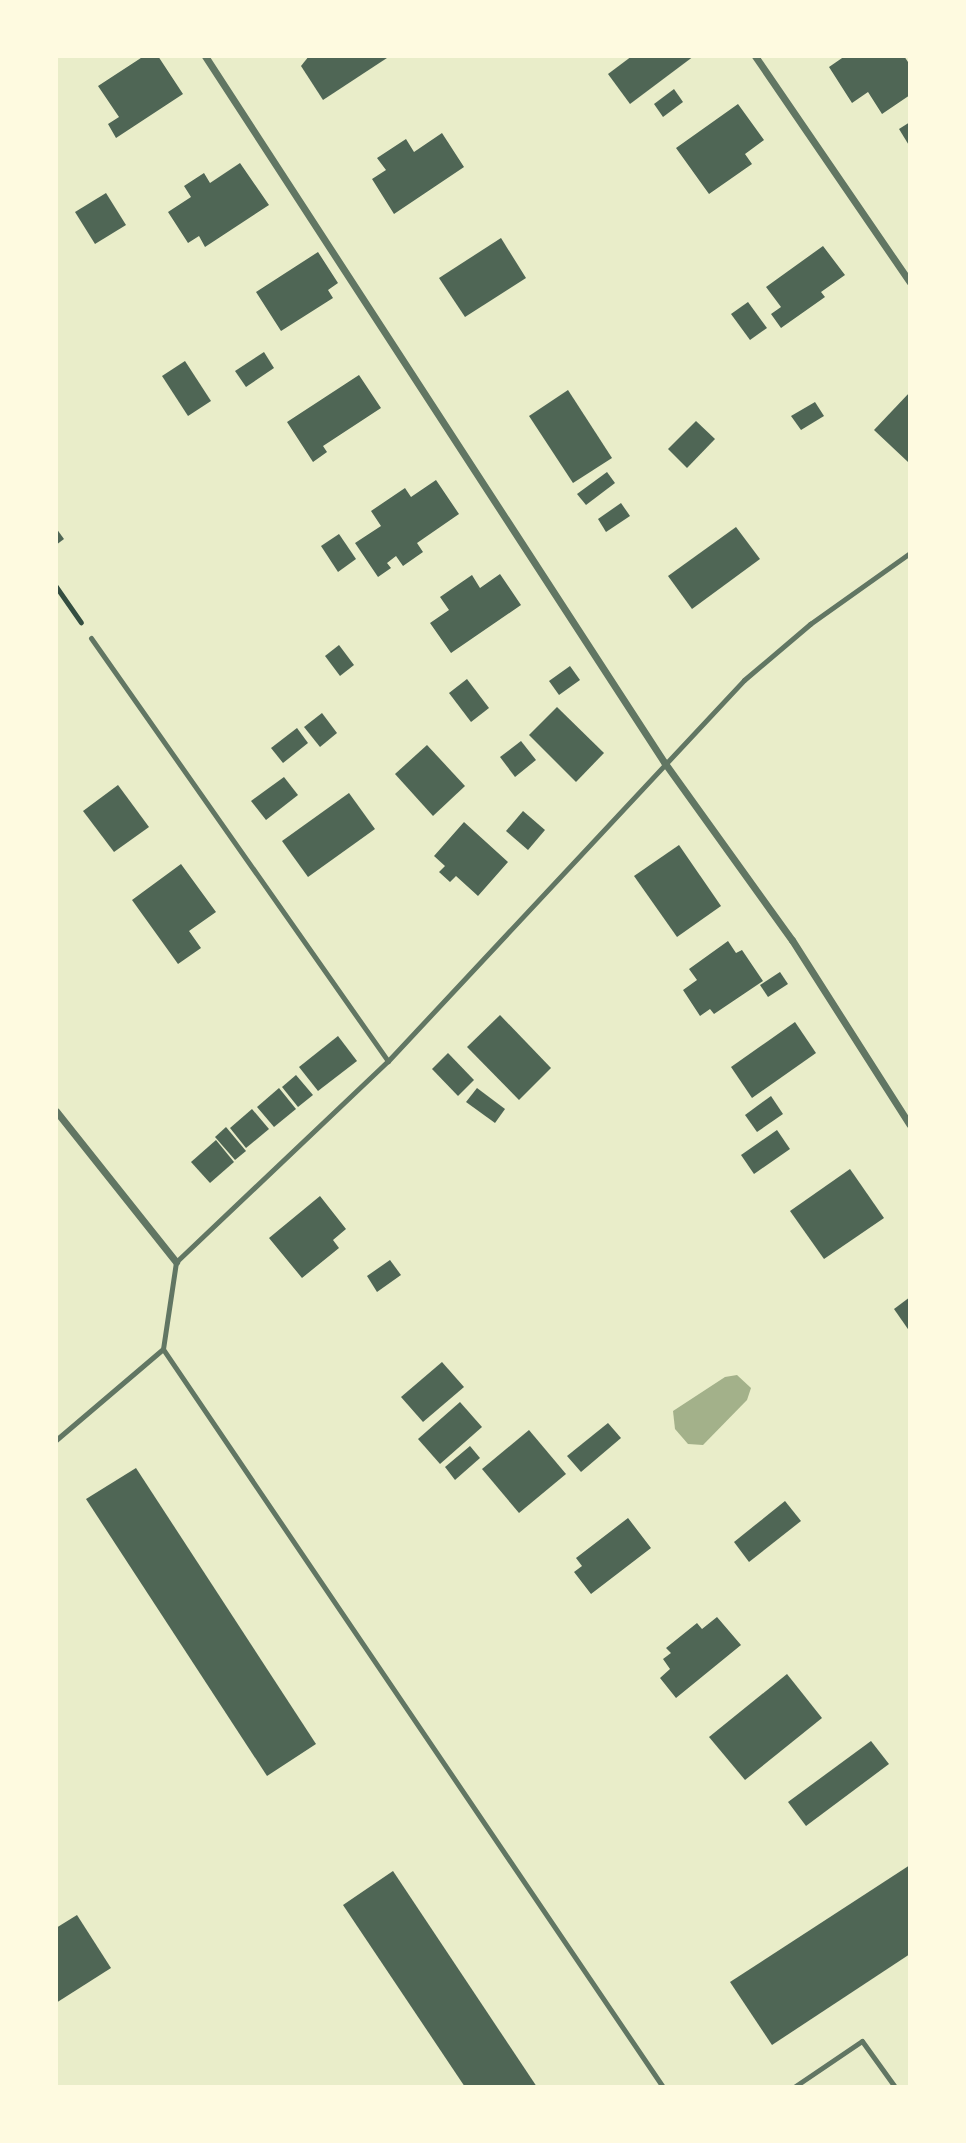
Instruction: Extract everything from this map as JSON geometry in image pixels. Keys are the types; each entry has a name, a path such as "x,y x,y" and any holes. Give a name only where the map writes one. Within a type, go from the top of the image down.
{"street":[{"path":"205,56 664,762 792,940 910,1125"},
{"path":"755,56 910,282"},
{"path":"56,1111 176,1262"}],"lane":[{"path":"56,1440 163,1349 176,1262 388,1061 664,762 744,680 810,624 910,553"},
{"path":"91,638 388,1061"},
{"path":"163,1349 663,2087"},
{"path":"794,2087 862,2041 895,2087"}],"path":[{"path":"56,586 91,638"}],"shaded area":[{"path":"737,1375 751,1388 747,1400 703,1445 688,1444 675,1429 673,1411 725,1377"}],"building":[{"path":"144,56 158,56 183,94 116,138 108,124 119,117 98,86"},
{"path":"309,56 390,56 323,100 301,66"},
{"path":"632,56 694,56 630,104 608,74"},
{"path":"845,56 904,56 910,65 910,95 882,114 868,92 852,103 829,67"},
{"path":"674,89 683,102 663,117 654,104"},
{"path":"738,104 764,140 745,154 752,164 709,194 676,148"},
{"path":"910,122 910,147 899,129"},
{"path":"442,133 464,167 394,214 372,179 386,170 377,158 406,139 414,152"},
{"path":"240,163 269,205 205,247 199,236 188,243 168,212 191,197 184,186 204,173 210,183"},
{"path":"106,193 126,225 95,244 75,212"},
{"path":"501,238 526,278 465,317 439,278"},
{"path":"823,246 845,275 821,292 825,297 781,328 771,314 781,307 766,287"},
{"path":"318,252 338,283 328,290 333,298 281,331 256,292"},
{"path":"748,302 767,328 750,340 731,314"},
{"path":"264,352 274,368 246,387 235,371"},
{"path":"185,361 211,401 188,416 162,376"},
{"path":"359,375 381,408 323,446 327,452 313,462 287,422"},
{"path":"568,390 612,458 573,483 529,416"},
{"path":"910,392 910,460 908,462 874,430"},
{"path":"815,402 824,416 801,430 791,416"},
{"path":"696,421 715,439 687,468 668,449"},
{"path":"607,472 615,483 586,505 577,494"},
{"path":"436,480 459,514 417,543 423,552 403,566 396,556 387,563 391,568 378,577 355,543 381,526 371,511 405,488 411,497"},
{"path":"621,503 630,516 606,532 598,519"},
{"path":"736,527 760,559 692,609 668,576"},
{"path":"56,528 64,539 56,545"},
{"path":"339,534 356,559 338,572 321,546"},
{"path":"500,574 521,605 451,653 430,623 449,610 440,597 472,575 480,588"},
{"path":"339,645 354,665 340,676 325,656"},
{"path":"570,666 580,680 559,695 549,681"},
{"path":"467,679 489,708 471,722 449,693"},
{"path":"557,707 604,753 576,782 529,735"},
{"path":"322,713 337,733 320,747 304,727"},
{"path":"297,728 308,743 283,763 271,748"},
{"path":"521,741 536,760 515,777 500,757"},
{"path":"427,745 465,786 433,816 395,774"},
{"path":"284,777 298,795 266,820 251,801"},
{"path":"118,785 149,827 114,852 83,811"},
{"path":"349,793 375,829 308,877 282,841"},
{"path":"523,811 545,830 528,850 506,831"},
{"path":"464,822 508,862 478,896 456,876 450,882 439,872 445,866 434,856"},
{"path":"679,845 721,906 677,937 634,876"},
{"path":"181,864 216,912 189,931 201,948 178,964 132,900"},
{"path":"728,941 736,953 742,950 763,981 714,1014 710,1009 700,1016 683,990 697,980 689,969"},
{"path":"780,972 788,984 768,997 760,985"},
{"path":"500,1015 551,1068 519,1100 467,1047"},
{"path":"795,1022 816,1053 752,1098 731,1067"},
{"path":"338,1036 357,1061 318,1091 299,1067"},
{"path":"448,1053 474,1080 458,1096 432,1069"},
{"path":"296,1075 313,1095 298,1107 282,1087"},
{"path":"279,1088 296,1109 274,1127 257,1107"},
{"path":"477,1088 505,1109 495,1123 466,1102"},
{"path":"771,1096 783,1114 757,1132 745,1115"},
{"path":"252,1109 269,1129 246,1148 230,1128"},
{"path":"226,1127 246,1151 235,1160 215,1137"},
{"path":"777,1130 790,1149 754,1174 741,1155"},
{"path":"216,1140 234,1162 210,1183 191,1162"},
{"path":"850,1169 884,1218 824,1259 790,1211"},
{"path":"320,1196 346,1229 333,1240 339,1248 302,1278 269,1238"},
{"path":"390,1260 401,1275 377,1292 367,1276"},
{"path":"910,1297 910,1332 894,1309"},
{"path":"442,1362 464,1387 423,1422 401,1397"},
{"path":"460,1402 482,1427 440,1464 418,1439"},
{"path":"608,1423 621,1438 581,1472 567,1456"},
{"path":"529,1430 566,1474 519,1513 482,1469"},
{"path":"470,1446 480,1458 455,1480 445,1467"},
{"path":"136,1468 316,1744 267,1776 86,1499"},
{"path":"785,1501 801,1521 749,1562 734,1542"},
{"path":"628,1518 651,1548 591,1594 574,1572 582,1566 576,1558"},
{"path":"717,1617 741,1645 676,1698 660,1678 670,1669 663,1659 671,1653 666,1648 697,1623 702,1629"},
{"path":"787,1674 822,1718 745,1780 709,1737"},
{"path":"871,1741 889,1764 806,1826 788,1802"},
{"path":"910,1865 910,1954 772,2045 730,1982"},
{"path":"393,1871 537,2087 465,2087 343,1905"},
{"path":"77,1915 111,1968 56,2003 56,1928"}]}
